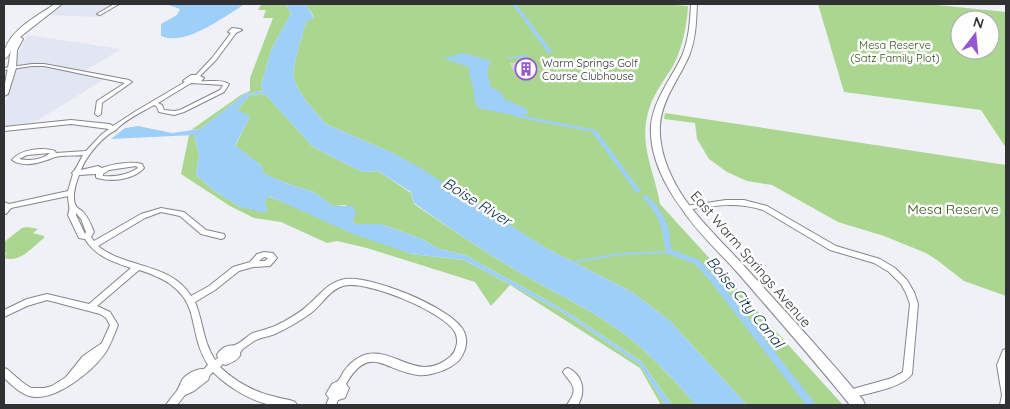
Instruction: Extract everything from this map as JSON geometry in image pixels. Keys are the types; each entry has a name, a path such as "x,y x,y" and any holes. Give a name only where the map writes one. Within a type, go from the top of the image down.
{"street":[{"path":"33,21 34,16 51,4"},
{"path":"4,57 12,40 18,38 33,21 58,4"},
{"path":"99,14 117,4"},
{"name":"East Warm Springs Avenue","path":"694,4 687,51 662,98 655,122 657,149 661,163 672,187 686,208 810,347 858,405"},
{"path":"198,78 234,33"},
{"path":"4,94 8,69 14,50 20,40 18,38"},
{"path":"4,133 45,127 87,124 98,115 99,102 129,82 44,65 8,69"},
{"path":"154,102 160,106 161,111 174,113 222,91 226,84 222,82 205,84 198,78 188,78 186,81 189,82 154,102 112,128 87,153 77,172 70,193 74,209 72,215 75,222 82,236 87,237 97,250 112,258 155,272 168,278 181,288 191,300 206,355 214,366 229,380 247,393 270,402 292,405"},
{"path":"4,129 49,124 87,124 105,129 112,128"},
{"path":"53,155 53,152 50,151 28,153 19,156 15,160 20,162 43,160 53,155 87,153"},
{"path":"77,172 102,172 111,168 136,164 141,166 140,170 132,174 107,178 99,177 102,172"},
{"path":"4,212 6,205 70,193"},
{"path":"686,208 728,201 754,203 833,248 877,261 892,270 904,282 914,304 907,374 894,382 849,394"},
{"path":"93,245 143,216 161,210 182,214 204,232 221,236"},
{"path":"191,300 212,288 236,270 253,264"},
{"path":"90,308 137,267"},
{"path":"171,405 182,392 206,377 205,373 223,359 226,361 235,355 237,349 256,336 271,331 308,311 326,293 344,283 358,282 428,306 460,330 464,339 457,357 443,367 424,371 371,358 358,362 351,367 341,385 344,388 342,395 333,401"},
{"path":"4,314 46,297 57,297 100,310 108,314 114,325 102,352 69,381 52,389 36,393 22,387 4,372"},
{"path":"4,320 19,307"},
{"path":"1005,405 1006,395 1002,365 1006,354"},
{"path":"568,372 576,380 579,388 578,398 572,405"}],"shaded area":[{"path":"62,4 121,4 101,17 47,15"},
{"path":"28,35 121,49 85,71 111,75 35,122 4,126 4,110 18,54"}],"green space":[{"path":"257,4 285,4 291,13 271,50 261,86 263,91 245,94 200,129 191,130 241,95 250,91 250,78 273,18 263,18 266,10 258,10 261,5"},
{"path":"306,4 663,4 688,6 679,52 650,106 646,119 646,144 660,204 843,405 747,405 670,321 632,292 546,248 395,154 326,124 306,101 297,87 293,75 306,22 314,17"},
{"name":"Mesa Reserve (Satz Family Plot)","path":"818,4 928,4 986,10 950,10 950,60 1000,60 1000,11 1006,12 1006,148 981,110 844,92"},
{"path":"265,94 313,147 362,172 378,171 411,193 414,204 454,231 522,274 619,330 658,363 696,405 672,405 642,362 564,310 467,256 437,248 422,239 381,224 356,224 352,221 346,205 333,206 314,192 262,173 262,166 235,146 249,119 237,110 250,95"},
{"name":"Mesa Reserve","path":"665,113 1006,165 1006,296 964,281 926,253 884,236 838,222 772,185 747,181 727,172 709,159 697,139 695,123 664,119"},
{"path":"189,135 194,135 199,155 196,175 213,190 240,207 264,203 268,196 411,254 464,260 562,312 640,365 665,405 661,405 640,368 510,285 491,306 475,282 367,248 337,241 327,243 281,222 254,218 230,206 181,174"},
{"path":"22,228 38,229 33,233 44,236 44,238 21,257 4,258 6,253 4,252 4,242"}],"water":[{"path":"166,4 245,4 204,29 193,34 171,38 161,36 161,24 177,15 180,9"},
{"path":"285,4 306,4 314,18 306,22 293,75 297,87 306,101 326,124 395,154 417,166 546,248 632,292 670,321 747,405 696,405 658,363 619,330 467,240 414,203 411,192 378,171 362,172 313,147 265,94 250,95 237,110 249,115 249,119 235,145 263,167 263,173 288,184 314,192 333,206 354,206 356,215 352,221 356,224 381,224 422,239 437,248 467,256 564,310 642,362 672,405 665,405 640,365 562,312 464,260 411,254 353,234 269,196 264,203 268,208 265,213 240,207 213,190 196,175 199,155 194,135 111,139 125,128 138,126 172,133 200,129 245,94 263,91 261,86 271,50 291,13"},
{"path":"464,53 491,61 487,72 491,87 502,93 504,99 527,109 528,114 518,116 478,108 469,67 443,58"}],"building":[{"name":"Warm Springs Golf Course Clubhouse","path":"519,62 520,64 535,62 540,70 535,70 536,73 516,76 510,63"}],"waterway":[{"name":"Boise City Canal","path":"514,4 550,52"},
{"name":"Boise City Canal","path":"509,58 525,56"},
{"name":"Boise City Canal","path":"513,111 518,116 594,131 638,191"},
{"name":"Boise City Canal","path":"645,197 661,219 670,252 697,262 714,280 811,405"},
{"path":"573,262 621,254 670,252"}],"place":[{"name":"Warm Springs Golf Course Clubhouse","path":"526,69"}],"water label":[{"name":"Boise River","path":"477,202"}]}
